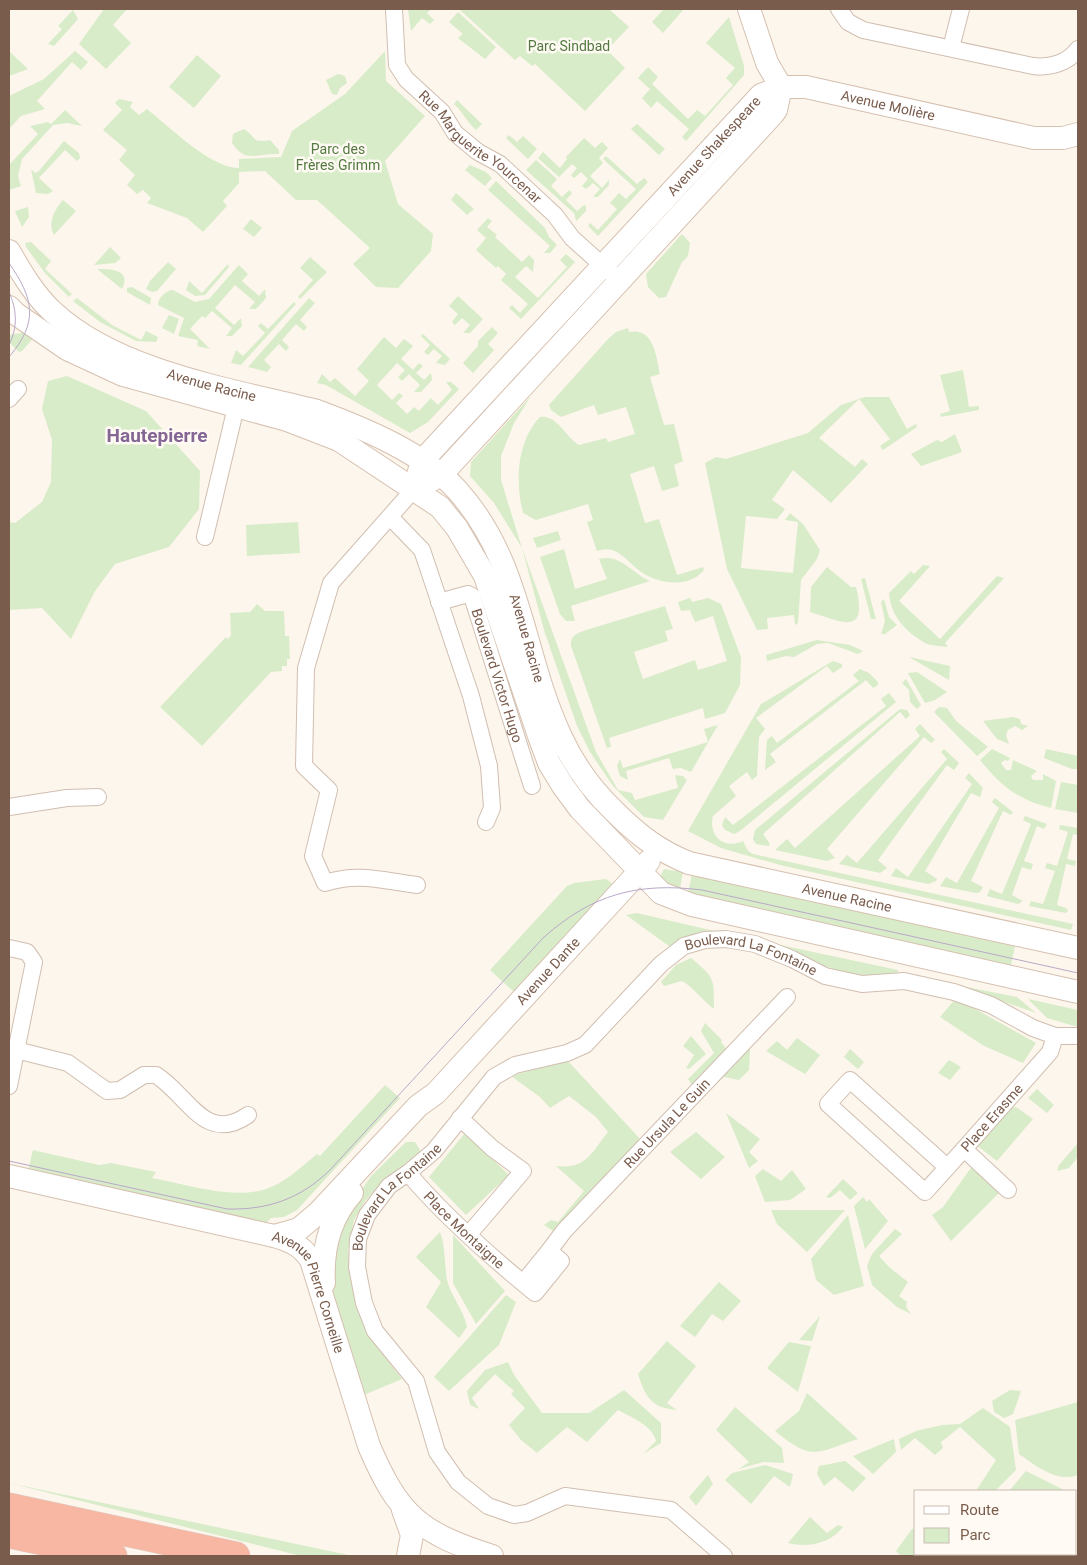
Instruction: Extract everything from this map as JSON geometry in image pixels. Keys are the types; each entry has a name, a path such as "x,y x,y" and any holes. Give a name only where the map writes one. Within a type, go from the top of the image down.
{"highway":[{"path":"9,1507 236,1556"},
{"path":"9,1534 113,1556"}],"street":[{"name":"Rue Marguerite Yourcenar","path":"394,9 397,65 406,79 436,105 455,133 478,152 500,164 555,215 567,234 611,273"},
{"path":"749,9 767,63 781,87"},
{"path":"839,9 848,22 863,30 1042,67 1060,63 1078,49"},
{"path":"951,48 961,9"},
{"name":"Avenue Shakespeare","path":"441,475 761,95 781,87"},
{"name":"Avenue Molière","path":"781,87 806,87 1034,138 1051,139 1078,134"},
{"name":"Avenue Racine","path":"9,251 37,296 54,313 79,332 129,358 176,375 317,411 369,432 422,461 458,490 479,519 504,562 551,711 574,763 610,808 636,833 660,850 689,863 1078,948"},
{"name":"Avenue Shakespeare","path":"422,461 611,273"},
{"path":"11,314 37,296"},
{"name":"Avenue Racine","path":"11,314 94,363 148,383 286,420 339,440 440,507 457,528 485,576 549,763 580,809 661,893 692,905 1078,992"},
{"path":"205,537 236,406"},
{"path":"417,885 364,876 344,877 325,884 313,856 329,790 304,766 306,668 331,583 391,518 414,488 422,461"},
{"path":"414,488 441,475"},
{"path":"391,518 422,550 471,696 489,766 492,808 486,822"},
{"name":"Boulevard Victor Hugo","path":"439,602 468,594 472,596 532,786"},
{"path":"9,807 67,798 98,797"},
{"name":"Avenue Dante","path":"274,1236 290,1233 308,1223 418,1106 436,1093 660,850"},
{"name":"Boulevard La Fontaine","path":"724,1556 671,1510 565,1496 526,1513 514,1515 488,1506 458,1482 437,1452 416,1381 375,1331 364,1303 357,1267 358,1239 367,1215 389,1186 434,1151 494,1077 515,1065 567,1053 585,1046 662,964 684,946 705,940 726,939 755,944 792,958 824,976 862,984 904,981 954,992 991,1005 1033,1028 1054,1036 1078,1036"},
{"path":"9,948 28,952 34,962 9,1086"},
{"path":"904,981 909,955"},
{"name":"Rue Ursula Le Guin","path":"549,1251 564,1231 786,997"},
{"name":"Place Erasme","path":"1008,1190 964,1149 1050,1052 1054,1036"},
{"path":"16,1050 68,1063 107,1091 120,1090 144,1075 156,1075 213,1124 228,1125 248,1115"},
{"path":"947,1167 850,1080 828,1104 925,1192 964,1149"},
{"name":"Avenue Dante","path":"326,1307 323,1266 326,1243 339,1210 425,1113 436,1093"},
{"path":"460,1118 492,1148 523,1171 469,1234"},
{"name":"Place Montaigne","path":"408,1173 423,1191 523,1283 549,1251"},
{"name":"Avenue Pierre Corneille","path":"9,1176 274,1236 288,1240 303,1249 310,1260 326,1307 369,1446 403,1510 437,1535 456,1545 492,1556"},
{"path":"403,1510 412,1535 409,1555"}],"green space":[{"path":"104,9 127,9 113,25 131,43 106,69 79,44"},
{"path":"408,9 431,9 427,13 434,20 430,24 422,18 411,31"},
{"name":"Parc Sindbad","path":"609,9 629,27 607,50 625,68 585,111 535,64 532,66 520,56 515,60 460,10"},
{"path":"664,9 684,9 663,33 652,22"},
{"path":"73,10 78,19 54,46 48,44 62,29 58,26"},
{"path":"458,12 496,47 485,59 458,38 463,34 449,22"},
{"path":"729,17 744,66 744,75 686,141 682,137 689,129 657,101 651,108 642,98 650,89 638,78 648,67 658,77 652,84 688,119 697,110 705,116 733,85 726,78 735,68 706,43"},
{"path":"9,51 28,69 9,76"},
{"path":"75,51 88,62 81,70 72,62 37,101 45,109 21,116 9,129 9,96 44,79"},
{"name":"Parc des Frères Grimm","path":"385,51 386,81 425,116 385,161 398,204 433,234 431,251 398,288 376,287 353,264 370,248 317,200 296,200 265,171 239,172 239,183 223,201 227,206 203,232 187,218 147,203 151,198 143,190 137,194 127,185 135,175 119,160 127,150 103,130 122,110 115,103 119,99 133,102 130,107 139,115 147,109 203,154 228,166 239,168 239,159 281,157 292,131 345,94"},
{"path":"197,55 221,76 194,108 169,87"},
{"path":"338,74 345,76 347,83 340,88 337,95 332,94 326,80"},
{"path":"457,100 482,124 476,130 454,104"},
{"path":"65,110 82,126 67,123 53,125 22,159 18,176 21,186 9,190 9,165 38,134 30,126 48,122 51,124"},
{"path":"637,124 665,149 659,155 631,129"},
{"path":"244,129 259,141 270,140 279,150 279,154 252,156 242,153 232,143 233,134"},
{"path":"509,135 517,142 523,136 537,149 528,159 506,138"},
{"path":"584,138 595,148 602,142 608,148 599,158 603,163 590,176 602,188 609,180 609,185 598,197 593,197 600,189 593,183 586,189 582,186 588,179 581,172 574,178 571,175 577,168 572,164 559,177 538,158 543,152 560,168 567,159 566,157"},
{"path":"64,141 79,153 80,158 77,161 65,150 39,178 53,191 48,194 36,193 31,169 35,173 39,171"},
{"path":"606,156 637,184 644,178 648,182 598,236 588,226 590,223 598,230 617,209 610,203 619,193 626,199 636,189 603,159"},
{"path":"536,160 557,179 551,186 562,197 569,190 572,193 566,200 577,211 584,205 586,206 586,211 576,221 574,213 526,170"},
{"path":"470,165 486,172 492,178 485,186 465,170"},
{"path":"496,181 545,228 549,237 557,245 550,253 544,253 550,246 488,190"},
{"path":"456,193 474,209 467,215 451,200"},
{"path":"63,200 76,211 54,235 51,226 52,221 57,208"},
{"path":"28,207 29,217 22,227 15,211"},
{"path":"488,218 492,221 487,227 522,262 529,255 534,260 533,272 526,266 515,277 538,298 567,267 560,260 566,254 575,262 521,319 509,308 512,305 520,313 528,304 501,280 506,274 498,266 496,268 476,250 486,238 477,230"},
{"path":"251,219 262,228 254,237 243,229"},
{"path":"682,234 690,243 688,256 682,262 666,297 659,298 648,287 646,274"},
{"path":"31,242 51,261 45,269 72,294 69,297 45,273 26,247 25,243"},
{"path":"110,247 121,258 115,263 94,265"},
{"path":"310,257 327,272 300,299 298,297 313,280 300,268"},
{"path":"168,262 176,269 157,291 152,292 146,289 150,281"},
{"path":"228,264 229,267 205,295 195,296 186,290 189,281 202,293"},
{"path":"239,265 248,274 242,281 259,296 265,289 266,298 256,309 249,309 255,302 235,285 215,308 234,325 241,318 242,326 232,336 226,336 232,328 212,311 205,318 202,316 190,329 210,349 197,346 198,340 178,336 184,318 158,305 163,295 173,290 195,302 209,299"},
{"path":"97,269 113,270 122,274 124,282 122,289"},
{"path":"132,287 151,298 150,305 127,292 127,288"},
{"path":"458,296 483,319 470,333 463,333 470,325 462,318 455,325 452,322 458,314 449,306"},
{"path":"77,298 112,325 141,340 146,331 158,337 156,342 136,341 100,322 73,301"},
{"path":"309,298 315,303 300,320 307,327 304,331 296,324 282,340 289,347 286,351 279,344 264,360 271,367 267,372 248,367"},
{"path":"294,302 296,304 241,365 231,363 236,350 243,356 265,333 258,326 261,323 268,329"},
{"path":"169,315 179,319 174,334 162,328"},
{"path":"492,327 498,333 488,344 494,350 473,373 463,363 478,346 478,341"},
{"path":"628,328 629,332 644,334 649,338 655,351 660,374 650,377 664,425 674,424 683,461 674,465 679,486 662,491 654,466 630,474 645,523 659,519 677,575 703,567 704,570 698,576 682,582 655,579 640,571 615,551 604,549 597,551 587,522 593,520 588,504 536,520 523,513 520,501 519,475 522,450 532,427 540,417 552,419 579,445 606,438 608,442 635,434 626,407 598,415 594,405 561,417 551,410 549,405 608,339 616,332"},
{"path":"27,332 36,335 19,352 9,342 9,335"},
{"path":"423,334 450,359 445,365 436,363 442,356 434,349 428,355 424,352 430,345 421,336"},
{"path":"384,337 396,348 404,339 413,346 401,359 413,370 419,363 423,366 416,373 424,380 431,373 432,380 421,392 414,392 420,385 409,374 402,381 398,377 405,370 397,363 377,385 392,400 399,393 403,396 396,403 407,414 414,407 419,411 431,398 438,405 452,390 446,382 451,382 459,389 428,422 410,433 326,385 317,383 322,374 330,382 335,378 355,396 369,381 357,369"},
{"path":"963,370 969,407 979,406 979,410 941,417 940,414 950,411 940,375"},
{"path":"67,376 146,411 200,471 199,509 169,547 115,564 95,591 71,639 42,608 9,610 9,522 15,523 42,502 51,482 52,440 42,409 48,381"},
{"path":"531,396 514,423 501,456 501,480 522,548 494,503 470,476 471,462"},
{"path":"865,397 889,397 907,429 916,424 917,427 883,450 880,446 890,439 859,399"},
{"path":"859,399 819,438 855,467 862,459 868,464 831,503 793,470 772,500 785,509 777,519 746,516 741,568 793,573 798,522 785,520 790,513 803,524 820,550 817,559 801,580 798,623 795,625 794,615 767,618 768,629 757,630 727,569 705,463 716,457 726,459 808,433 841,405"},
{"path":"955,434 962,452 921,466 911,454 937,440 942,442"},
{"path":"298,522 300,553 247,556 246,525"},
{"path":"558,531 561,540 537,548 533,538"},
{"path":"522,548 596,752 618,790 632,793 635,800 678,788 675,775 683,776 687,780 663,820 644,817 613,786 590,752 577,726 544,630"},
{"path":"564,549 575,589 607,579 599,559 607,558 620,561 650,581 571,606 575,621 566,621 560,614 540,557"},
{"path":"923,565 930,566 899,601 940,639 997,576 1004,578 945,643 948,647 927,644 918,639 900,622 892,609 889,593 911,571 914,574"},
{"path":"827,567 851,587 856,587 859,613 855,620 842,622 810,612 811,587"},
{"path":"865,578 876,619 871,619 861,579"},
{"path":"690,598 692,602 708,598 721,604 741,657 740,685 725,713 705,719 703,708 609,738 611,747 607,748 571,646 573,637 586,630 665,606 673,629 665,631 668,641 634,652 643,679 695,660 698,670 727,661 713,616 695,622 690,610 681,611 678,602"},
{"path":"884,599 889,617 897,625 885,634 881,634 885,621 881,602"},
{"path":"257,604 265,611 284,611 285,636 289,636 290,659 287,659 287,666 282,666 282,671 271,672 202,746 160,707 226,637 228,639 231,635 230,613 250,612"},
{"path":"817,640 850,645 863,651 858,654 828,643 817,644 794,657 786,656 767,661 766,655"},
{"path":"909,657 950,666 949,680"},
{"path":"833,661 842,664 842,667 833,673 827,666 756,718 765,729 759,737 757,776 752,780 747,772 729,786 736,796 713,816 712,823 715,835 730,844 743,841 748,851 753,854 1073,924 1071,930 780,865 721,848 688,831 761,704"},
{"path":"860,669 869,673 878,682 878,685 873,688 866,680 770,754 776,762 765,770 767,740 772,736 777,743 859,681 853,675"},
{"path":"917,672 947,692 935,700 925,703 908,673"},
{"path":"906,679 921,705 917,709 910,702 909,690 902,683"},
{"path":"889,693 896,702 740,831 734,834 725,830 722,825 725,817 733,825 886,706 881,699"},
{"path":"939,707 947,708 956,721 988,747 977,756 934,712"},
{"path":"900,709 907,710 910,715 906,719 900,712 763,834 770,844 768,846 756,844 753,839 755,830"},
{"path":"1013,717 1020,719 1021,724 1028,726 1022,730 1015,726 1008,730 1006,735 1009,744 997,739 983,721"},
{"path":"920,724 935,740 931,743 924,737 827,849 835,858 827,861 775,850 787,839 795,848 920,736 915,729"},
{"path":"718,725 691,772 681,768 673,769 669,758 626,771 628,780 620,776 617,766 620,759 623,768 708,742 704,729"},
{"path":"944,749 959,763 954,770 947,765 878,860 887,868 880,873 839,864 847,855 857,863 947,759 941,752"},
{"path":"992,749 1010,758 1008,761 1005,760 1001,763 1006,770 1011,770 1013,760 1037,771 1031,776 1033,780 1043,780 1043,774 1056,781 1051,808 1019,796 996,778 980,760"},
{"path":"1046,749 1078,756 1078,769 1072,769 1044,758"},
{"path":"969,773 983,788 980,797 971,793 925,871 937,879 936,881 928,884 891,876 896,868 908,877 972,784 965,778"},
{"path":"1061,782 1078,785 1078,813 1055,809"},
{"path":"995,798 1013,812 1011,815 1003,811 971,881 983,887 980,892 976,893 940,886 946,877 957,883 999,808 992,802"},
{"path":"1025,816 1047,824 1044,829 1037,826 1024,861 1033,864 1031,870 1022,867 1012,895 1023,901 1018,904 987,896 990,889 1002,894 1031,824 1023,820"},
{"path":"1060,825 1078,828 1078,835 1073,834 1067,859 1076,861 1075,866 1066,864 1057,905 1066,908 1068,911 1066,913 1029,906 1031,901 1043,904 1055,871 1045,868 1047,863 1057,866 1068,832 1059,829"},
{"path":"664,869 683,872 679,894 660,877"},
{"path":"692,874 1016,942 1010,969 687,897"},
{"path":"606,879 613,884 515,993 490,970 567,886 574,883"},
{"path":"637,913 723,933 673,949 626,915"},
{"path":"771,943 898,970 897,979 847,973 817,963"},
{"path":"691,958 712,979 714,1009 682,981 664,986 661,982 676,965"},
{"path":"956,985 1017,997 1036,1013"},
{"path":"956,998 1036,1043 1023,1063 984,1046 940,1017"},
{"path":"1028,999 1078,1010 1078,1027 1047,1018"},
{"path":"705,1023 722,1040 721,1042 731,1055 751,1028 749,1070 739,1080 724,1077 700,1098 688,1079 714,1053 701,1031"},
{"path":"691,1036 706,1054 689,1069 686,1068 694,1055 683,1046"},
{"path":"797,1038 820,1055 805,1074 766,1051 777,1041 787,1050"},
{"path":"850,1049 864,1062 858,1069 844,1057"},
{"path":"567,1060 641,1140 558,1234 544,1225 551,1220 558,1222 584,1191 556,1166 575,1165 581,1162 592,1153 608,1132 596,1117 569,1096 550,1108 540,1097 511,1076"},
{"path":"949,1060 961,1067 950,1080 938,1073"},
{"path":"385,1085 400,1098 297,1210 284,1217 271,1218 266,1223 28,1171 33,1150 99,1165 111,1163 156,1172 152,1178 208,1190 236,1193 263,1190 285,1179 317,1154 320,1156"},
{"path":"1037,1089 1054,1105 1047,1113 1028,1098"},
{"path":"1016,1107 1033,1119 997,1161 975,1144 1010,1108"},
{"path":"726,1113 760,1139 749,1152 758,1161 749,1168"},
{"path":"696,1132 725,1157 701,1179 670,1152"},
{"path":"465,1133 509,1175 466,1215 429,1177"},
{"path":"406,1142 415,1142 420,1150 420,1157 384,1180 365,1201 354,1220 348,1251 352,1285 375,1344 402,1379 364,1395 342,1335 326,1270 332,1234 371,1176"},
{"path":"1078,1143 1078,1157 1069,1168 1057,1171 1059,1165"},
{"path":"973,1165 1001,1191 951,1241 932,1215 943,1207"},
{"path":"763,1169 781,1181 792,1170 806,1189 790,1200 765,1202 755,1176"},
{"path":"843,1179 858,1193 850,1200 840,1190 830,1198 826,1197"},
{"path":"863,1197 867,1202 869,1199 888,1221 865,1249 854,1206"},
{"path":"771,1210 845,1210 807,1252 777,1224"},
{"path":"848,1215 864,1286 834,1295 816,1280 811,1259"},
{"path":"895,1229 902,1234 879,1256 889,1267 908,1282 899,1296 907,1302 906,1307 911,1314 897,1307 872,1285 867,1266 872,1254"},
{"path":"440,1232 447,1280 467,1327 459,1338 426,1307 441,1282 416,1257"},
{"path":"453,1235 505,1291 476,1324 453,1283"},
{"path":"719,1282 741,1301 723,1321 712,1314 695,1337 680,1326"},
{"path":"506,1295 516,1302 499,1345 449,1391 434,1377"},
{"path":"820,1316 812,1341 799,1340"},
{"path":"667,1341 696,1366 667,1403 677,1410 661,1407 650,1400 643,1389 638,1374"},
{"path":"789,1342 811,1346 798,1392 767,1368"},
{"path":"508,1362 514,1375 542,1413 589,1413 624,1390 661,1423 661,1443 643,1454 656,1441 654,1436 641,1422 618,1410 587,1442 567,1427 537,1453 521,1440 509,1425 525,1408 511,1394 514,1391 495,1374 472,1398 479,1409 470,1405 467,1391 485,1370"},
{"path":"1010,1390 1021,1391 1013,1414 1004,1418 994,1412 992,1401"},
{"path":"807,1393 858,1439 815,1452 798,1447 775,1431 799,1411"},
{"path":"1078,1402 1078,1475 1062,1477 1055,1475 1040,1468 1019,1454 1015,1420"},
{"path":"735,1407 782,1448 784,1463 763,1462 739,1469 749,1462 716,1430"},
{"path":"983,1408 1010,1427 1016,1470 996,1490 977,1490 996,1460 960,1427 941,1442 943,1448 935,1455 915,1438 901,1450 899,1439 916,1431 942,1425 960,1424"},
{"path":"894,1439 896,1452 873,1474 853,1456"},
{"path":"845,1461 866,1478 853,1492 835,1477 824,1486 817,1474 819,1466"},
{"path":"765,1465 793,1474 790,1487 774,1476 751,1504 725,1480 732,1473"},
{"path":"1026,1471 1064,1490 1010,1490"},
{"path":"708,1475 713,1484 696,1506 689,1497"},
{"path":"9,1483 353,1556 301,1556"},
{"path":"810,1517 827,1533 838,1525 843,1527 838,1533 825,1541 810,1545 788,1543"},
{"path":"914,1528 914,1555 957,1556 901,1556 896,1551"}],"tram line":[{"path":"9,263 24,288 30,310 25,333 9,357"},
{"path":"9,292 15,312 14,332 9,345"},
{"path":"9,1161 227,1209 242,1209 283,1201 307,1188 330,1170 543,938 561,923 598,901 636,890 657,888 702,890 1078,973"}],"district":[{"name":"Hautepierre","path":"157,435"}]}
